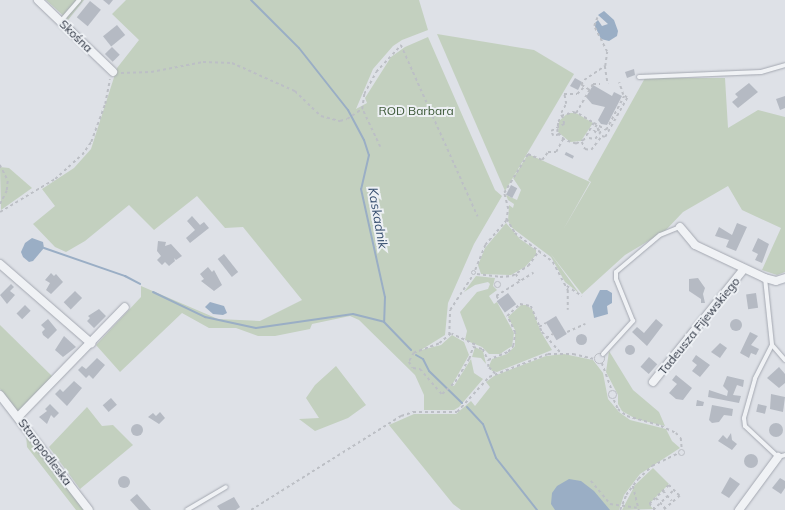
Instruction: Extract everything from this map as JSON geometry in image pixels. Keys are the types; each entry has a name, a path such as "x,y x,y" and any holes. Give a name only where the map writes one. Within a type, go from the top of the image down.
{"street":[{"name":"Skośna","path":"38,0 113,72"},
{"name":"Tadeusza Fijewskiego","path":"680,227 695,245 744,269 765,278 776,280 785,278"},
{"path":"0,264 91,343"},
{"name":"Tadeusza Fijewskiego","path":"653,382 744,269"},
{"path":"18,417 125,307"},
{"name":"Staropodleska","path":"0,395 88,510"},
{"path":"740,509 782,456"}],"lane":[{"path":"61,22 79,0"},
{"path":"639,77 762,72 785,65"},
{"name":"Tadeusza Fijewskiego","path":"603,354 633,321 616,279 616,272 660,235 680,227"},
{"path":"765,278 772,345 755,380 744,418 748,431 782,456"},
{"path":"772,345 785,360"},
{"path":"187,510 226,487"}],"path":[{"path":"598,18 594,26 607,52 605,66 608,84"},
{"path":"380,147 362,109 364,94 376,72 401,44 478,217"},
{"path":"0,212 55,179 82,155 91,142 105,104 113,72 151,72 204,62 232,64 295,91 321,116 340,121 347,120 362,109"},
{"path":"589,90 581,85 584,80 605,66"},
{"path":"582,141 587,150 595,148 602,136 605,137 627,98 624,96 619,83"},
{"path":"576,113 593,84 600,84"},
{"path":"559,135 554,137 551,134 552,129 564,124 561,112 566,104 564,94 577,94 584,87"},
{"path":"598,129 602,128 606,130 624,96"},
{"path":"562,116 576,113 602,128"},
{"path":"562,116 557,127 559,135 563,139 573,144 582,141 594,123"},
{"path":"589,138 595,140 599,134 597,125"},
{"path":"599,134 594,131 600,126"},
{"path":"563,139 556,152 548,152 543,160 528,154 504,193 507,218 515,233 553,262 566,284 569,294 568,310"},
{"path":"0,165 8,181 7,190 0,204"},
{"path":"475,345 472,348 469,359 446,392 439,393 420,369 411,366 409,360 414,352 439,344 449,335 451,329 450,310 473,275 483,248 501,228 507,218"},
{"path":"473,275 477,274 498,277 516,274 532,262 539,251"},
{"path":"475,270 477,274"},
{"path":"498,299 496,296 533,273"},
{"path":"516,274 520,281"},
{"path":"498,277 498,283 500,284 499,288"},
{"path":"498,283 495,287 499,288 502,293"},
{"path":"566,284 582,296"},
{"path":"488,360 491,357 508,352 513,346 514,333 507,316 518,305 525,303 531,306 539,327 552,346 560,353"},
{"path":"539,327 546,323"},
{"path":"567,332 585,324"},
{"path":"451,329 455,335"},
{"path":"546,338 553,334"},
{"path":"449,335 455,335 475,345 491,357"},
{"path":"470,343 472,348"},
{"path":"552,346 552,353"},
{"path":"485,351 488,360 488,378"},
{"path":"251,510 401,416 413,412 453,413 461,409 488,378 496,374 552,353 595,359"},
{"path":"602,363 612,391 617,396 614,400"},
{"path":"489,370 496,374"},
{"path":"612,391 609,398 614,400 618,409 627,416 661,426 676,433 681,438 682,449 685,455 678,453"},
{"path":"620,510 633,486 652,466 678,453 682,449"},
{"path":"591,482 609,503 622,507 638,509 633,486"},
{"path":"656,498 661,503 665,509 680,496 674,490 669,485 649,504 654,510 661,503 668,496 674,490"},
{"path":"662,491 673,502"}],"green space":[{"path":"46,0 84,0 68,20"},
{"name":"ROD Barbara","path":"126,0 419,0 428,30 402,40 393,46 373,69 356,109 367,103 365,98 391,57 405,47 428,37 495,190 502,196 474,244 448,303 445,335 421,350 441,345 452,335 464,342 469,355 452,385 454,386 471,359 474,373 483,379 459,407 454,410 424,410 424,395 415,375 359,320 350,316 312,324 310,329 275,336 258,336 236,328 209,328 182,313 120,372 96,345 141,297 141,286 218,319 260,321 302,300 243,227 225,228 197,196 154,230 129,205 85,241 66,252 55,247 33,224 55,206 42,189 74,168 91,149 117,68 139,40 112,14"},
{"path":"437,34 534,50 574,74 505,191"},
{"path":"645,78 725,78 728,128 758,110 785,117 785,272 777,275 762,270 781,228 742,210 728,186 683,212 665,231 625,255 582,294 550,253 579,293 565,282 551,257 511,227 508,221 509,205 513,208 514,204 508,200 506,195 517,200 521,190 513,178 528,154 590,182 563,230 591,182 588,180"},
{"path":"568,113 576,113 593,123 581,141 570,142 558,132 559,121"},
{"path":"0,167 9,168 32,188 1,210"},
{"path":"506,223 520,239 536,250 536,255 525,267 511,275 481,274 478,265 485,248"},
{"path":"476,276 495,278 493,286 497,290 489,296 494,304 497,302 514,333 512,346 500,354 489,354 482,347 465,340 467,331 460,312 477,292 488,289 490,284 488,282 475,285 464,292"},
{"path":"521,305 526,305 532,309 541,332 552,350 497,372 492,371 489,366 492,359 507,354 515,346 515,330 508,317"},
{"path":"0,325 54,378 19,413 0,389"},
{"path":"475,347 483,351 486,364 481,358 472,357"},
{"path":"609,351 633,390 659,412 665,426 636,419 622,411 618,404 618,395 606,372"},
{"path":"564,354 593,360 603,373 608,399 619,412 630,420 666,429 672,441 680,448 640,474 624,495 619,510 461,510 453,504 389,425 414,414 456,414 471,401 475,406 490,387 486,382 494,376 546,356"},
{"path":"336,366 366,405 348,418 315,431 299,419 319,418 306,398 315,385"},
{"path":"87,407 102,426 113,425 133,445 80,489 49,447"},
{"path":"26,435 85,510 76,510 27,447"},
{"path":"653,468 669,484 649,504 653,509 622,510 635,485"}],"water":[{"path":"604,11 614,20 618,31 617,36 609,41 601,39 594,24 598,20 602,26 608,24 598,15"},
{"path":"32,238 43,242 44,248 33,261 29,262 23,257 21,252 25,243"},
{"path":"600,290 607,290 612,293 612,303 607,306 608,314 594,318 592,306"},
{"path":"210,302 224,306 227,313 223,315 213,314 205,307"},
{"path":"569,479 581,481 594,491 610,510 555,510 551,504 552,493 557,486"}],"building":[{"path":"103,0 113,0 109,5"},
{"path":"90,1 101,10 88,26 77,17"},
{"path":"117,25 125,35 111,46 103,36"},
{"path":"112,47 120,55 113,62 105,54"},
{"path":"634,69 635,75 627,78 625,72"},
{"path":"575,78 582,82 578,90 570,86"},
{"path":"749,83 758,92 738,108 732,102 738,97 735,94"},
{"path":"593,85 612,96 614,92 622,96 607,125 601,124 598,120 605,107 592,104 586,97"},
{"path":"785,96 785,108 780,110 776,99"},
{"path":"566,152 574,156 573,159 565,155"},
{"path":"511,185 517,188 512,198 506,195"},
{"path":"192,216 200,225 204,222 209,228 190,243 186,238 195,230 187,221"},
{"path":"737,223 747,227 736,251 726,247 729,240 715,236 719,227 732,235"},
{"path":"758,238 769,244 762,263 755,260 758,254 752,251"},
{"path":"158,241 166,242 165,246 171,244 182,256 176,260 174,258 175,261 169,266 165,262 162,265 157,260 161,256 157,251"},
{"path":"224,254 238,272 232,277 218,259"},
{"path":"208,267 212,272 214,270 222,285 214,291 201,281 204,279 200,274"},
{"path":"51,273 54,276 56,274 63,282 51,294 46,290 50,283 45,280"},
{"path":"698,278 705,288 703,294 705,303 701,303 701,299 689,291 689,279"},
{"path":"11,284 14,287 10,291 15,295 7,304 0,295"},
{"path":"75,291 82,298 71,309 64,302"},
{"path":"508,293 516,304 505,313 497,301"},
{"path":"756,293 758,308 748,309 746,294"},
{"path":"25,305 31,311 22,319 17,313"},
{"path":"99,309 106,316 94,328 87,321 90,318 88,316"},
{"path":"556,316 567,334 557,340 546,322"},
{"path":"48,319 57,330 48,339 43,335 42,332 45,329 41,325"},
{"path":"656,319 663,325 647,346 632,332 637,327 644,333"},
{"path":"736,319 740,321 742,325 740,329 736,331 732,329 730,325 732,321"},
{"path":"750,332 758,336 751,345 759,349 756,355 751,353 749,358 740,353"},
{"path":"579,334 583,334 585,335 585,343 579,344 576,341 576,337"},
{"path":"64,336 76,347 63,357 55,350"},
{"path":"720,343 727,348 720,358 711,352"},
{"path":"628,345 632,345 634,346 634,354 628,355 625,352 625,348"},
{"path":"696,355 710,365 700,377 692,371 697,365 692,361"},
{"path":"649,357 657,364 649,374 640,367"},
{"path":"97,358 105,365 93,379 89,375 86,378 78,370 82,366 86,369"},
{"path":"779,367 785,374 785,383 779,388 767,378"},
{"path":"676,375 692,388 683,400 676,399 669,393 677,384 672,380"},
{"path":"727,376 744,380 743,387 737,385 733,395 741,396 739,403 708,397 709,390 727,396 728,391 723,386"},
{"path":"74,381 82,388 67,406 55,394 60,389 63,392"},
{"path":"771,394 785,397 783,412 770,409"},
{"path":"111,398 117,405 109,412 103,405"},
{"path":"697,400 704,402 703,406 696,406"},
{"path":"50,404 59,413 54,418 51,415 47,424 39,417 47,411 45,409"},
{"path":"758,404 767,406 765,414 756,412"},
{"path":"712,405 733,409 732,416 724,415 719,422 712,423 709,420"},
{"path":"160,412 165,418 159,424 148,417 153,413 156,416"},
{"path":"773,423 779,423 783,427 783,433 779,437 773,437 769,433 769,427"},
{"path":"135,424 139,424 143,430 139,436 135,436 131,432 131,428"},
{"path":"731,433 732,440 737,444 732,450 718,441 723,435 727,439"},
{"path":"751,454 756,456 758,461 756,466 751,468 746,466 744,461 746,456"},
{"path":"126,476 129,477 129,487 122,488 119,487 118,480 119,477"},
{"path":"730,477 740,484 729,498 721,493"},
{"path":"780,478 785,481 785,488 781,494 772,488"},
{"path":"137,494 151,510 139,510 130,500"},
{"path":"234,497 240,507 236,510 220,510 217,506"}],"waterway":[{"name":"Kaskadnik","path":"251,0 299,48 348,110 364,140 369,155 361,189 385,297 384,322 411,350"},
{"path":"44,248 125,276 140,284"},
{"path":"153,292 205,317 256,328 353,314 384,322"},
{"name":"Kaskadnik","path":"416,355 423,359 429,371 462,403"},
{"name":"Kaskadnik","path":"467,407 483,424 496,458 537,510"}]}
